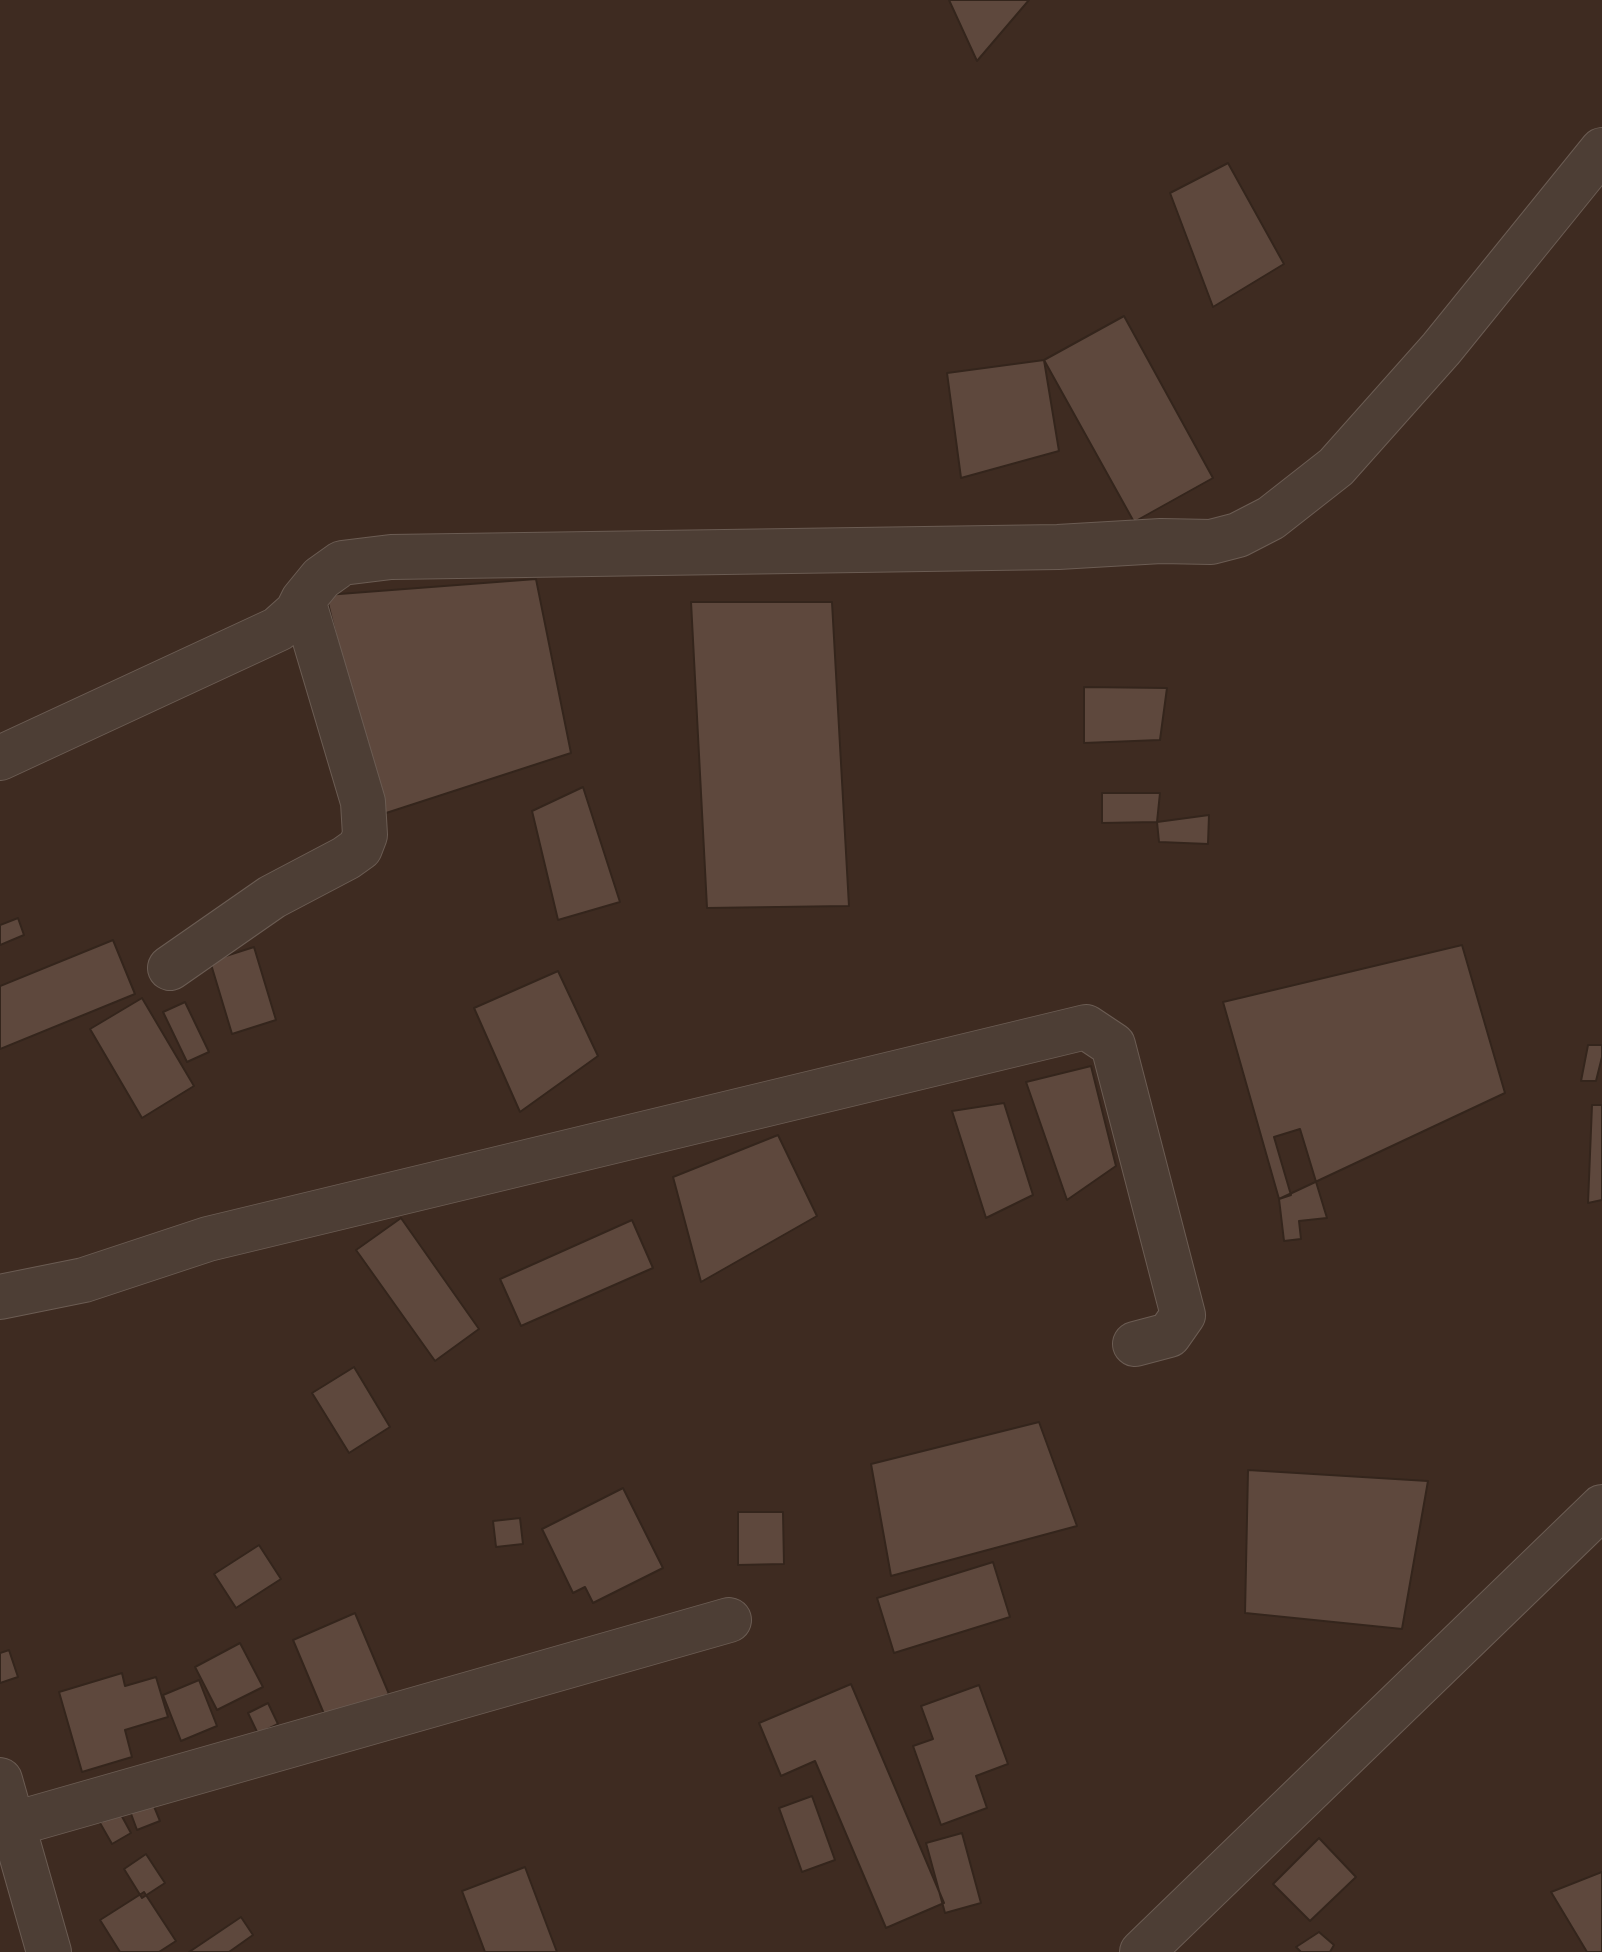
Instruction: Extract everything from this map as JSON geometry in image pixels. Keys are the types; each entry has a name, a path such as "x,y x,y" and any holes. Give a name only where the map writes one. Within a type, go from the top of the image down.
{"street":[{"path":"0,758 278,629 297,612 321,578 342,563 391,557 1058,547 1161,541 1211,542 1238,535 1271,518 1336,467 1441,349 1602,150"},
{"path":"170,968 272,897 346,858 360,848 365,835 363,802 303,600"},
{"path":"0,1297 84,1280 208,1239 1086,1027 1113,1045 1183,1315 1169,1335 1135,1344"},
{"path":"1142,1952 1602,1507"},
{"path":"14,1824 729,1620"},
{"path":"0,1780 49,1952"}],"building":[{"path":"949,0 1029,0 977,61"},
{"path":"1228,163 1284,264 1213,307 1170,193"},
{"path":"1124,316 1213,478 1134,522 1044,360"},
{"path":"1044,360 1059,451 961,478 947,373"},
{"path":"536,579 571,753 380,815 326,595"},
{"path":"691,602 832,602 849,906 707,908"},
{"path":"1084,687 1167,688 1160,740 1084,743"},
{"path":"583,787 620,902 558,920 532,811"},
{"path":"1102,793 1160,793 1157,822 1102,823"},
{"path":"1209,815 1208,844 1159,842 1157,822"},
{"path":"18,918 24,935 0,945 0,925"},
{"path":"113,940 135,994 0,1049 0,986"},
{"path":"1462,945 1505,1093 1279,1199 1223,1002"},
{"path":"254,947 276,1020 232,1034 210,961"},
{"path":"558,971 598,1056 520,1112 474,1008"},
{"path":"142,998 194,1086 142,1118 90,1029"},
{"path":"185,1002 209,1052 187,1062 163,1012"},
{"path":"1588,1045 1602,1045 1596,1081 1581,1081"},
{"path":"1091,1066 1116,1166 1067,1200 1026,1082"},
{"path":"1004,1103 1033,1195 986,1218 952,1111"},
{"path":"1592,1105 1602,1105 1602,1200 1588,1203"},
{"path":"1300,1129 1327,1218 1299,1221 1301,1239 1284,1241 1279,1199 1291,1195 1274,1137"},
{"path":"778,1135 817,1216 701,1282 673,1177"},
{"path":"401,1218 479,1329 435,1361 356,1250"},
{"path":"632,1220 653,1268 521,1326 500,1279"},
{"path":"354,1367 390,1427 349,1453 312,1393"},
{"path":"1039,1422 1077,1526 891,1576 871,1464"},
{"path":"1248,1470 1428,1481 1402,1629 1245,1613"},
{"path":"623,1488 663,1568 593,1603 585,1587 573,1593 542,1529"},
{"path":"738,1512 783,1512 784,1564 738,1565"},
{"path":"520,1518 523,1544 496,1547 493,1521"},
{"path":"259,1545 281,1579 236,1608 214,1574"},
{"path":"993,1562 1010,1617 894,1653 877,1598"},
{"path":"355,1613 389,1694 327,1721 293,1640"},
{"path":"240,1643 263,1687 217,1710 195,1667"},
{"path":"9,1650 18,1677 0,1683 0,1653"},
{"path":"122,1673 125,1686 156,1677 168,1717 125,1730 132,1757 82,1772 59,1692"},
{"path":"199,1680 217,1726 181,1741 163,1695"},
{"path":"851,1684 944,1903 886,1928 815,1761 781,1776 759,1723"},
{"path":"979,1685 1008,1764 976,1776 987,1808 941,1825 913,1746 933,1739 921,1706"},
{"path":"268,1703 278,1724 258,1734 248,1713"},
{"path":"149,1794 160,1821 137,1830 127,1803"},
{"path":"812,1796 835,1860 802,1872 779,1808"},
{"path":"119,1811 131,1833 112,1844 100,1823"},
{"path":"962,1833 981,1903 945,1913 926,1843"},
{"path":"1319,1838 1356,1877 1310,1921 1273,1884"},
{"path":"146,1854 165,1883 142,1898 124,1869"},
{"path":"525,1867 557,1952 485,1952 462,1891"},
{"path":"1602,1872 1602,1952 1587,1952 1551,1892"},
{"path":"144,1892 176,1941 159,1952 120,1952 100,1920"},
{"path":"241,1917 253,1935 229,1952 189,1952"},
{"path":"1319,1932 1334,1945 1330,1952 1301,1952 1296,1947"}]}
